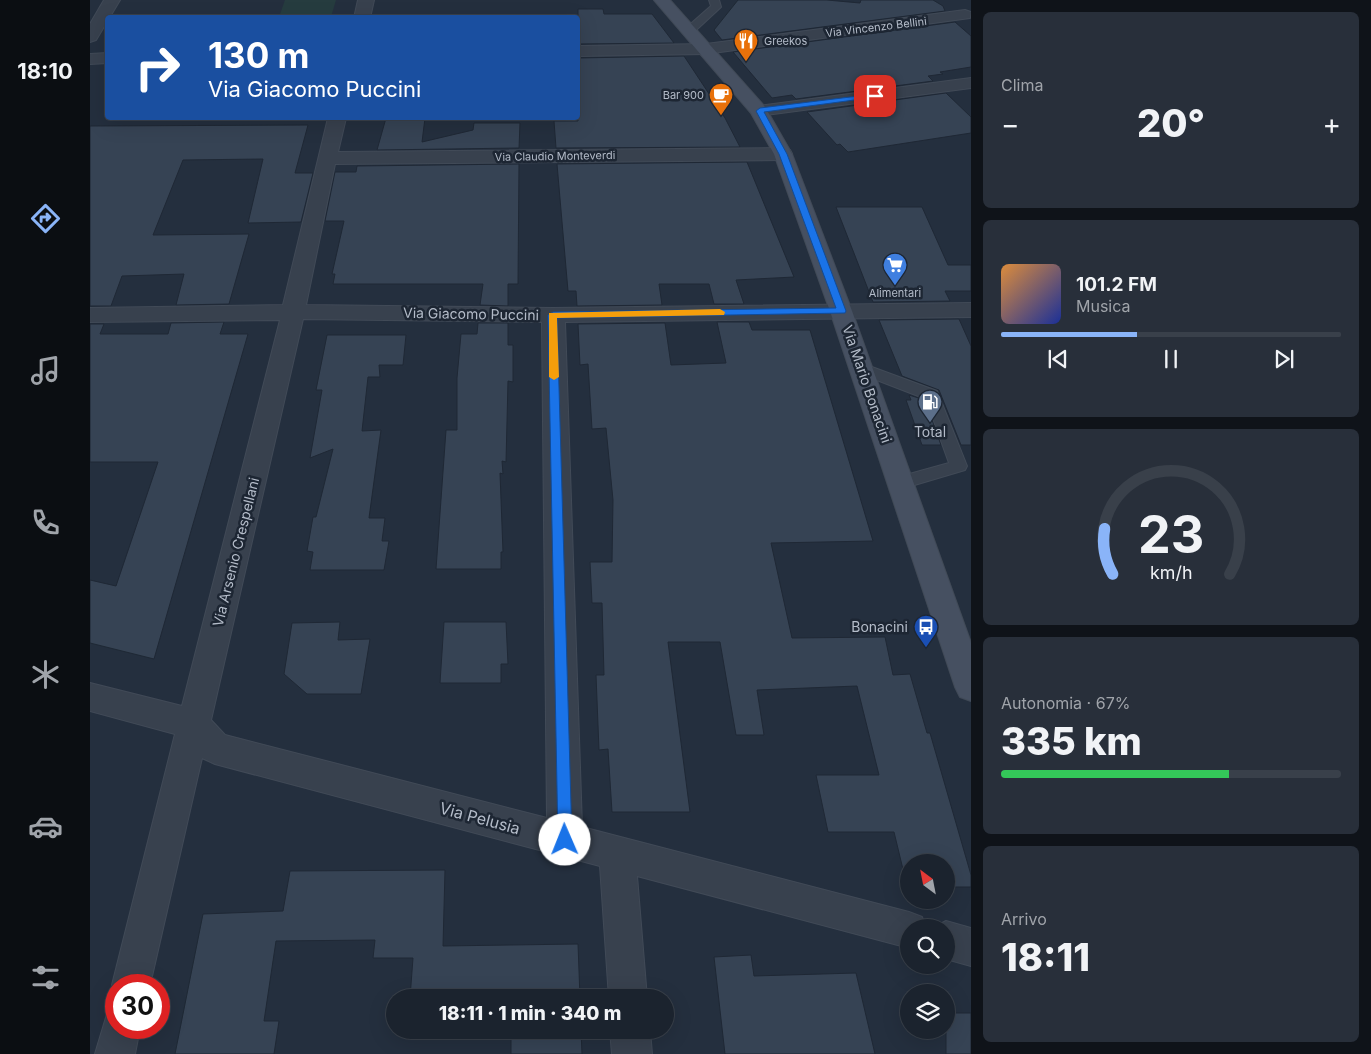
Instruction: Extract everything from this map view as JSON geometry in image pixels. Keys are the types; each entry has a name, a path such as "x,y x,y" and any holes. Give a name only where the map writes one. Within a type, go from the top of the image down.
{"main road":[{"name":"Via Mario Bonacini","path":"662,0 760,111 783,154 862,368 971,687"}],"street":[{"path":"90,38 112,0"},
{"path":"363,15 366,0"},
{"path":"944,0 968,18"},
{"name":"Via Vincenzo Bellini","path":"580,51 706,49 968,18"},
{"path":"90,59 105,58"},
{"path":"760,111 971,83"},
{"name":"Via Arsenio Crespellani","path":"134,974 294,312 336,120"},
{"name":"Via Claudio Monteverdi","path":"327,158 783,154"},
{"name":"Via Giacomo Puccini","path":"90,315 294,312 553,315 971,310"},
{"path":"553,315 565,840"},
{"path":"90,697 194,724"},
{"name":"Via Pelusia","path":"194,724 216,748 900,928"},
{"path":"617,854 627,989"},
{"path":"955,943 971,947"},
{"path":"115,1054 118,1039"},
{"path":"631,1039 632,1054"}],"lane":[{"path":"690,30 716,7 714,0"},
{"path":"862,368 932,395 959,466 901,484"}],"green space":[{"path":"285,0 336,0 332,15 280,15"}],"building":[{"path":"738,0 827,0 860,3 861,0 933,0 943,6 945,11 722,40 714,30"},
{"path":"578,9 603,9 604,14 652,14 674,43 580,44 580,15 578,15"},
{"path":"955,22 971,36 971,67 928,76 933,81 796,99 792,95 772,98 733,52"},
{"path":"684,56 725,118 740,147 556,148 554,121 580,120 580,58"},
{"path":"946,93 971,117 971,133 848,152 840,144 837,145 807,112"},
{"path":"385,120 425,120 422,142 473,130 474,123 520,123 519,148 377,150"},
{"path":"308,125 295,173 313,173 301,222 248,223 263,159 183,160 153,235 249,234 229,304 176,305 184,274 122,276 111,306 90,306 90,126"},
{"path":"747,162 794,277 736,280 744,304 714,304 709,284 659,284 662,305 577,306 576,291 568,291 557,164"},
{"path":"519,164 518,284 508,284 508,306 480,305 483,284 333,284 335,274 332,274 344,221 325,221 335,172 356,172 357,166"},
{"path":"836,207 922,207 948,265 971,265 971,291 945,291 950,301 873,302"},
{"path":"959,319 971,346 971,445 961,445 939,390 902,376 879,320"},
{"path":"224,322 220,334 248,334 154,659 90,643 90,580 116,586 158,462 90,462 90,324 104,324 100,334 168,334 171,323"},
{"path":"717,322 749,322 752,330 810,330 873,541 771,543 792,638 885,637 893,675 910,674 927,733 930,733 971,875 971,887 955,887 955,854 900,854 900,857 894,832 828,832 816,775 879,775 857,686 757,690 764,735 736,735 720,642 668,642 690,812 612,812 608,749 599,750 596,675 604,675 602,603 592,603 590,562 612,562 613,500 606,428 592,429 588,364 580,365 578,324 665,323 671,365 726,363"},
{"path":"478,323 508,323 508,345 513,345 513,382 508,381 506,462 502,461 503,474 500,473 503,552 501,552 501,569 436,569 446,430 457,430 457,378 461,334 477,334"},
{"path":"327,335 406,335 403,365 379,365 380,377 368,377 362,431 381,430 369,518 385,518 382,541 389,541 384,570 310,570 313,552 307,551 313,517 316,517 333,449 310,458 322,390 316,390"},
{"path":"909,395 925,400 941,445 922,445 906,400 911,400"},
{"path":"340,622 338,640 370,639 361,694 307,694 284,674 292,623"},
{"path":"444,622 506,622 508,664 501,664 501,683 440,683"},
{"path":"445,870 443,946 578,944 580,989 411,989 413,958 373,958 375,940 276,941 264,1021 279,1021 274,1054 175,1054 203,914 283,911 290,871"},
{"path":"751,955 754,976 856,973 875,1054 725,1054 714,957"},
{"path":"955,1013 971,1013 971,1054 946,1054 946,1039 955,1039"},
{"path":"511,1039 581,1039 582,1054 511,1054"}],"slow traffic":[{"path":"554,377 553,315 720,312"}],"place":[{"name":"Greekos","path":"746,62"},
{"name":"Bar 900","path":"721,116"},
{"name":"Alimentari","path":"895,286"},
{"name":"Total","path":"930,423"},
{"name":"Bonacini","path":"926,648"}],"route":[{"path":"565,840 553,315 841,311 783,154 760,111 875,96"}]}
